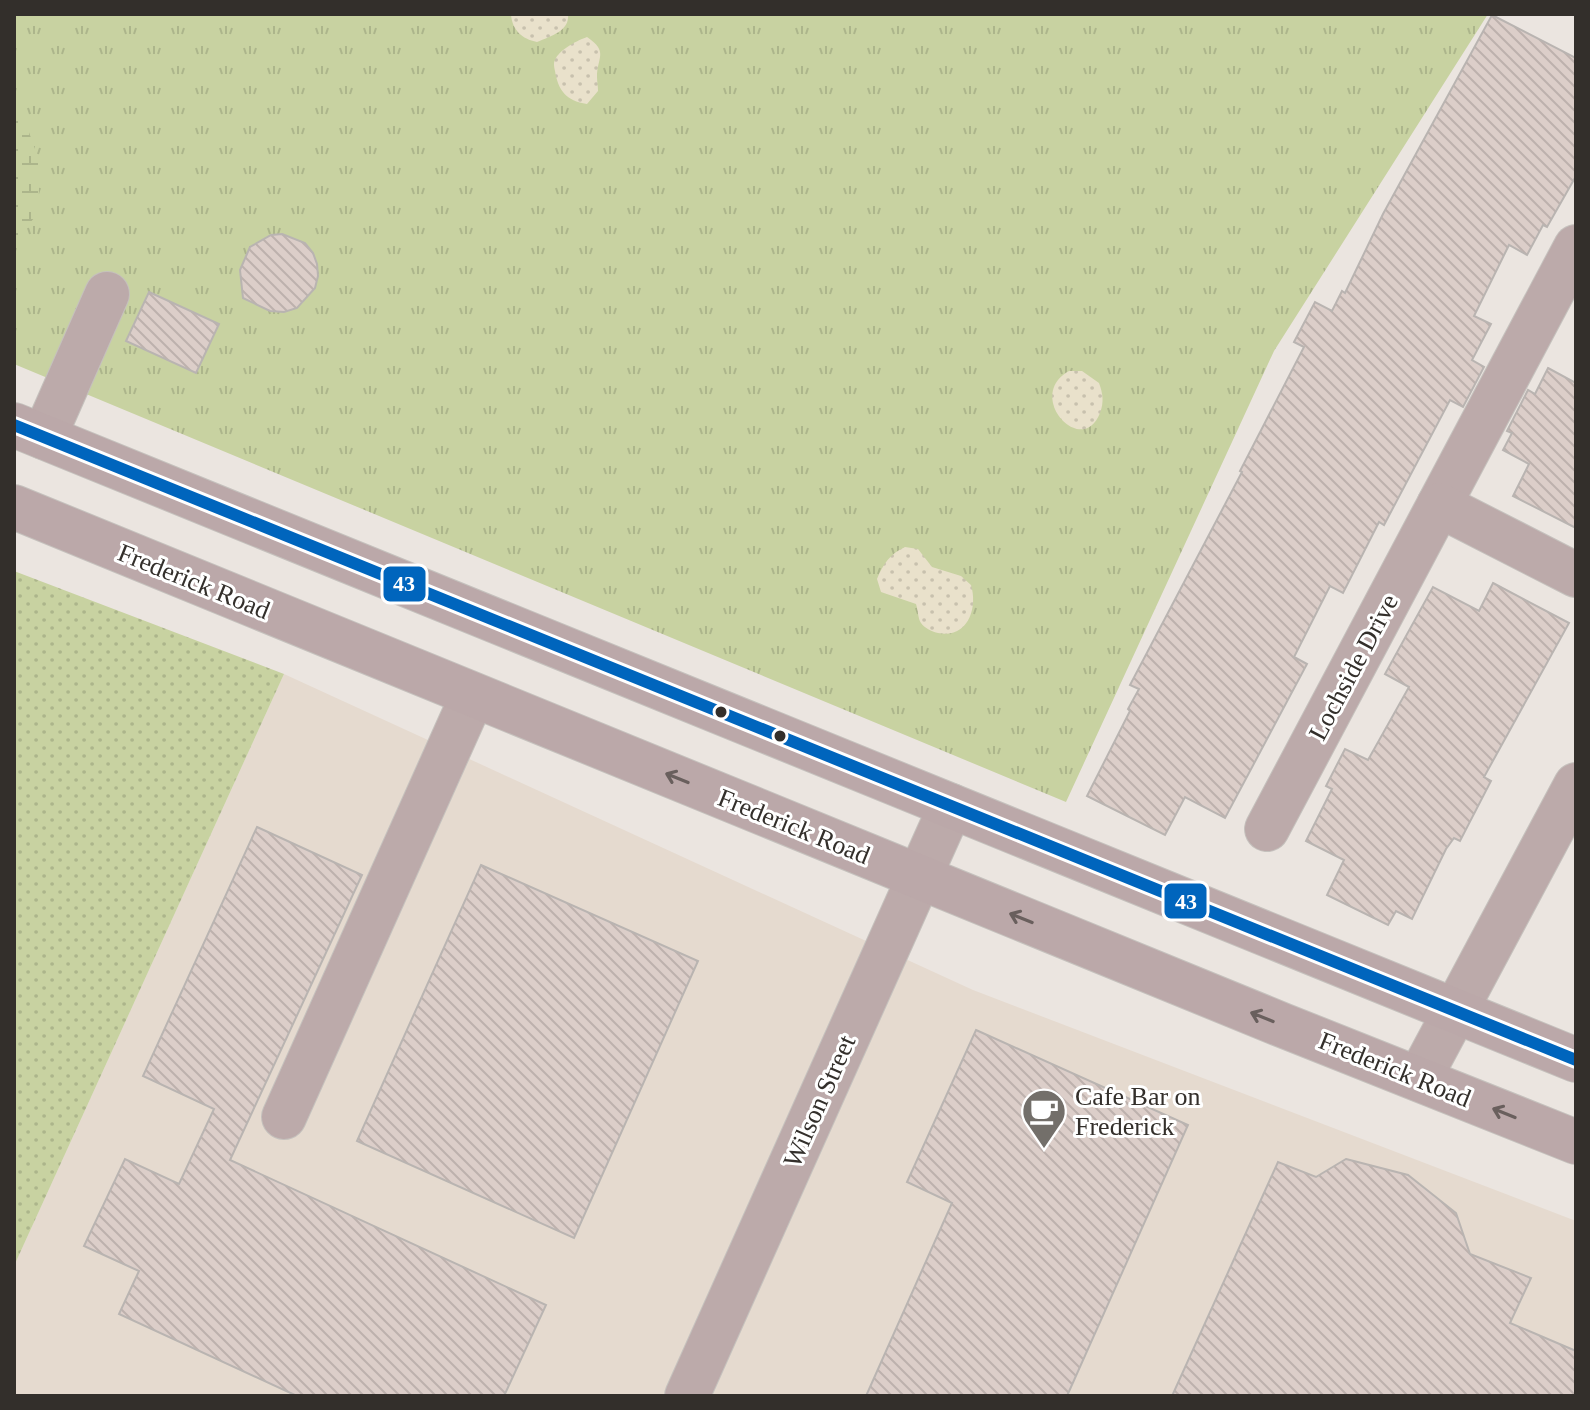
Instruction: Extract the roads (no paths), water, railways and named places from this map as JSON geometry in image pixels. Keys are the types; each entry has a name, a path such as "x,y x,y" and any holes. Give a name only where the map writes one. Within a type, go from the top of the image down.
{"main road":[{"path":"29,431 1576,1060"},
{"name":"Frederick Road","path":"14,507 1576,1142"}],"street":[{"name":"Lochside Drive","path":"1267,829 1576,247"},
{"path":"29,431 107,294"},
{"path":"1439,505 1576,575"},
{"path":"284,1117 473,695"},
{"path":"1419,1079 1576,785"},
{"name":"Wilson Street","path":"687,1396 951,806"}],"place":[{"name":"Cafe Bar on Frederick","path":"1044,1150"}]}
